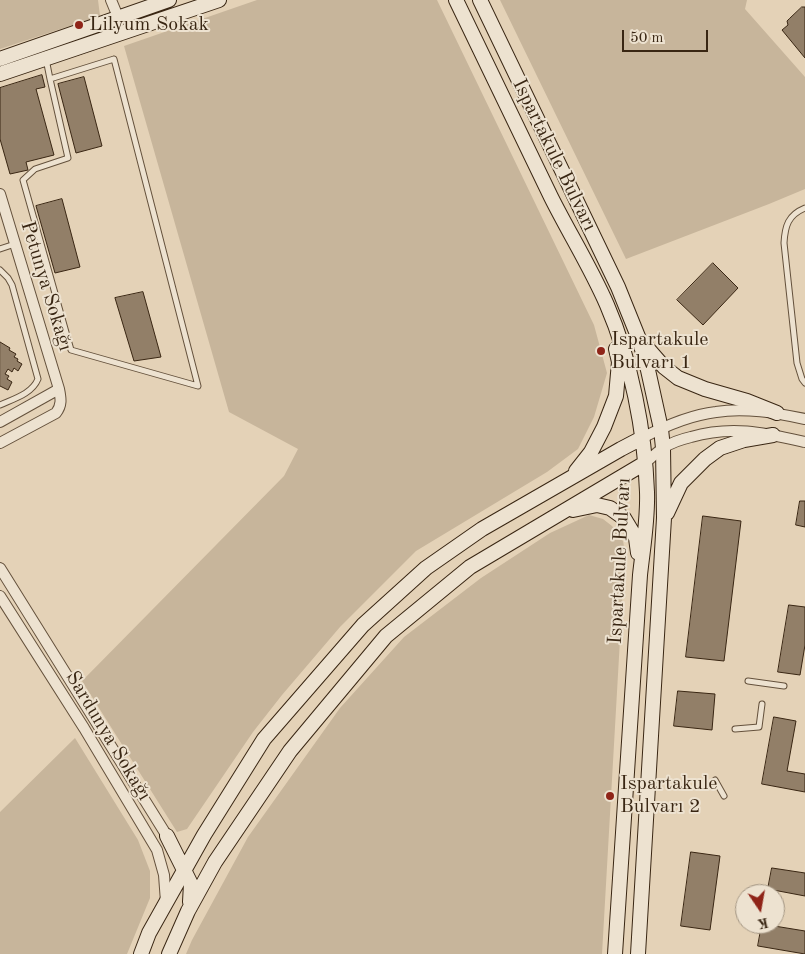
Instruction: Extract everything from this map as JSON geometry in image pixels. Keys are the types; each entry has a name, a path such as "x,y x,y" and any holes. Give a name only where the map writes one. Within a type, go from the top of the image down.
{"main road":[{"path":"0,59 169,0"},
{"path":"0,74 218,0"},
{"name":"Ispartakule Bulvarı","path":"456,0 553,200 608,306 626,356 642,438 647,493 646,523 640,575 615,954"},
{"name":"Ispartakule Bulvarı","path":"480,0 618,287 639,339 661,429 664,518 638,954"},
{"path":"118,18 123,32"},
{"path":"570,479 591,452 604,427 616,396 619,362 608,306"},
{"path":"639,339 664,367 678,378 777,413"},
{"path":"664,518 680,483 705,459 720,448 744,440 773,435"},
{"path":"141,954 149,933 204,835 264,740 362,625 426,568 482,529 642,438"},
{"path":"169,954 188,911 215,862 290,751 386,636 470,567 645,463"},
{"path":"563,512 598,505 610,508 624,518 636,538 640,575"},
{"path":"167,836 178,844 183,845 195,841 204,835"},
{"path":"167,836 191,884 191,898 188,911"}],"street":[{"path":"111,0 118,18"},
{"name":"Petunya Sokağı","path":"0,194 59,389"},
{"path":"0,422 59,389 61,402 60,408 56,413 0,443"},
{"path":"642,438 698,415 717,411 777,413 805,419"},
{"path":"645,463 663,448 684,438 706,432 736,430 805,442"},
{"name":"Sardunya Sokağı","path":"0,568 167,836"},
{"name":"Sardunya Sokağı","path":"0,596 72,708 157,850 164,875 166,902"},
{"path":"72,708 81,698"}],"lane":[{"path":"46,59 50,79 68,158 35,169 22,180 71,350 198,386 114,59 50,79"},
{"path":"805,208 790,218 785,230 784,243 797,363 805,383"},
{"path":"0,249 15,244"},
{"path":"0,270 12,285 38,379 36,385 31,390 0,405"},
{"path":"748,681 784,686"},
{"path":"736,729 759,727 762,704"},
{"path":"715,780 724,796"}],"shaded area":[{"path":"0,0 98,0 100,16 0,49"},
{"path":"257,0 437,0 594,325 607,373 594,417 578,449 547,472 416,551 340,627 282,695 253,732 187,829 177,832 82,681 284,476 298,449 229,412 124,46"},
{"path":"500,0 747,0 745,9 805,77 805,189 626,259"},
{"path":"589,515 603,519 612,526 623,541 625,552 602,954 186,954 248,837 340,708 404,637 481,578 550,533"},
{"path":"75,738 138,840 150,871 150,898 127,954 0,954 0,812"}],"building":[{"path":"802,7 805,7 805,58 782,30 788,25 787,21"},
{"path":"42,75 45,87 36,89 54,155 26,162 28,170 10,174 0,139 0,88"},
{"path":"84,77 102,146 76,153 58,84"},
{"path":"62,199 80,267 55,273 36,206"},
{"path":"713,263 738,288 703,325 677,300"},
{"path":"143,292 161,357 134,361 115,298"},
{"path":"0,342 16,354 14,357 22,364 18,371 14,368 12,372 8,369 5,374 9,376 7,379 12,382 8,390 0,386"},
{"path":"800,501 805,501 805,527 796,525"},
{"path":"703,516 741,521 724,661 686,657"},
{"path":"789,605 805,607 805,645 800,675 778,672"},
{"path":"678,691 715,694 712,730 674,726"},
{"path":"774,717 796,721 787,771 805,774 805,792 762,784"},
{"path":"691,852 720,856 710,930 681,926"},
{"path":"772,868 805,873 805,896 785,892 785,884 769,884"},
{"path":"785,928 805,931 805,954 758,946 760,934 785,934"}],"place":[{"name":"Lilyum Sokak","path":"79,25"},
{"name":"Ispartakule Bulvarı 1","path":"601,351"},
{"name":"Ispartakule Bulvarı 2","path":"610,796"}]}
